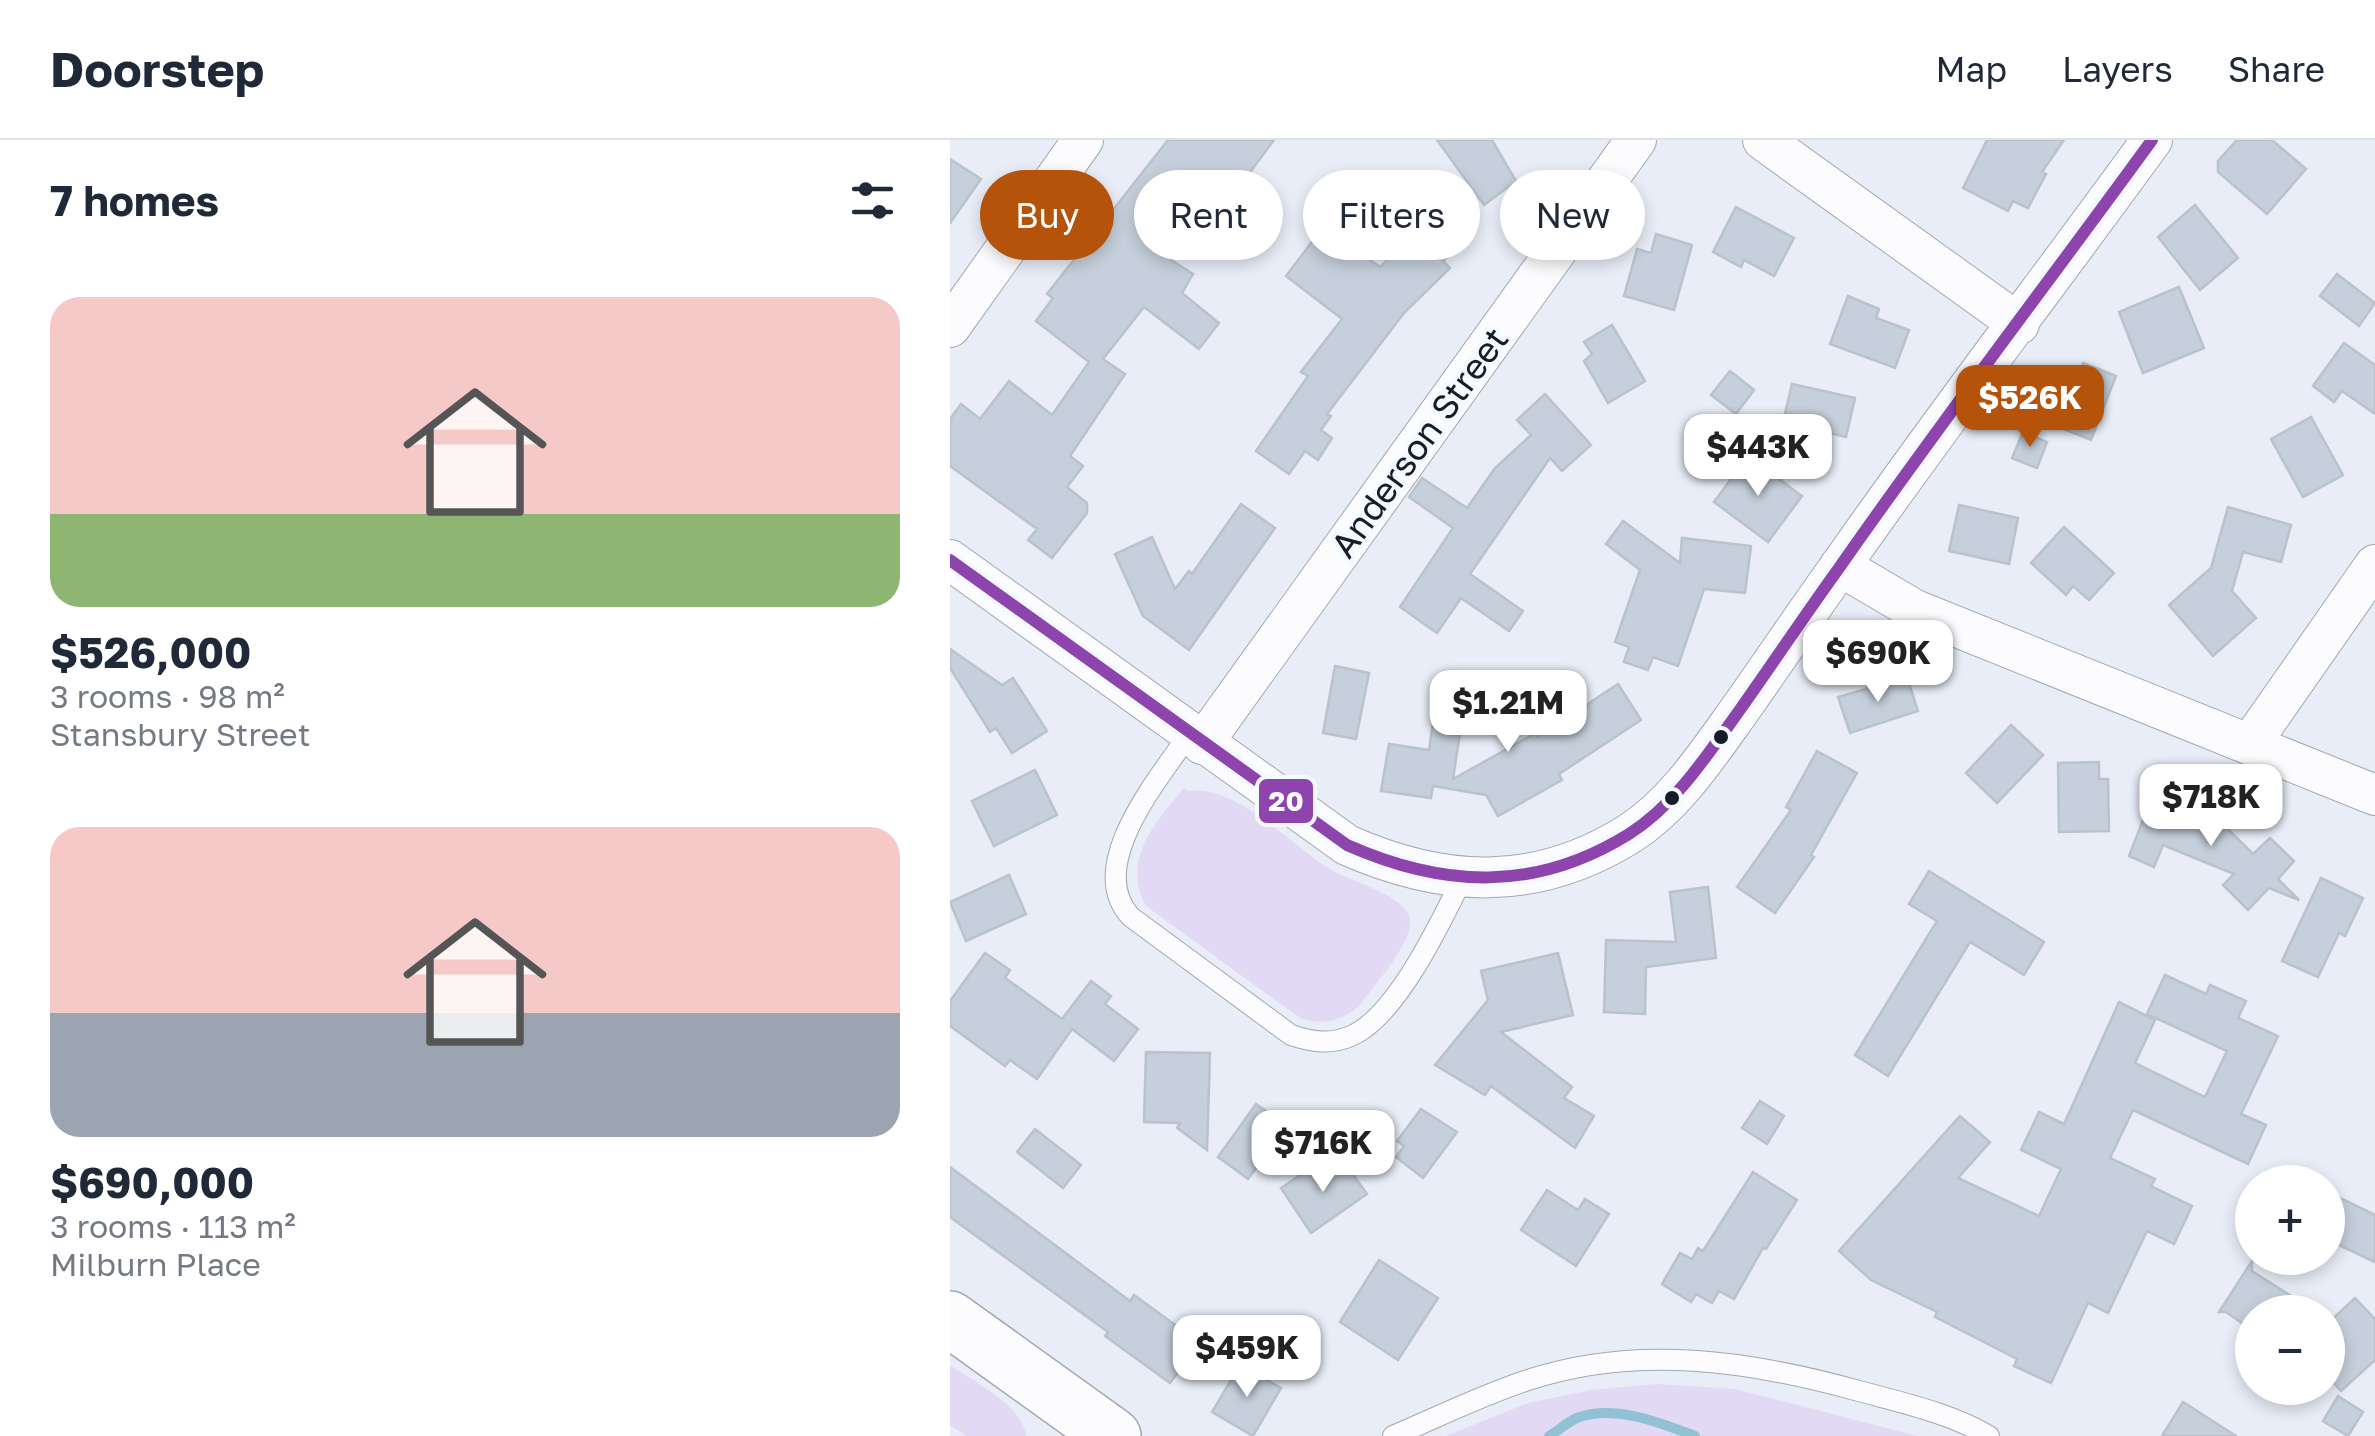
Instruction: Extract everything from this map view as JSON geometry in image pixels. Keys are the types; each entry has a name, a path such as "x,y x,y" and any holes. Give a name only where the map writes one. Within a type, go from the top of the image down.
{"street":[{"name":"Anderson Street","path":"1196,739 1636,140"},
{"path":"1763,140 2019,324"},
{"path":"950,560 1347,845 1418,872 1462,879 1502,877 1589,856 1632,832 1693,773 2152,140"},
{"path":"950,326 1080,141"},
{"path":"2250,744 2375,565"},
{"path":"1840,566 1915,610 2375,795"},
{"path":"950,1319 1092,1430"}],"lane":[{"path":"1196,739 1130,823 1119,856 1117,898 1132,918 1290,1035 1321,1043 1336,1041 1370,1024 1434,936 1462,879"},
{"path":"1393,1436 1531,1379 1572,1369 1668,1359 1753,1366 1821,1380 1946,1416 1989,1436"}],"shaded area":[{"path":"1184,788 1225,797 1243,806 1328,868 1388,896 1406,911 1410,929 1406,940 1360,1005 1324,1022 1300,1018 1146,906 1139,889 1139,857 1153,828"},
{"path":"950,1365 1007,1404 1023,1424 1026,1436 966,1436 950,1425"},
{"path":"1656,1384 1735,1389 1918,1436 1446,1436 1528,1403 1591,1390"}],"building":[{"path":"1168,140 1274,140 1252,170 1144,170"},
{"path":"1437,140 1492,140 1510,170 1500,170 1500,193 1484,205 1480,199 1480,170 1459,170"},
{"path":"1987,140 2064,140 2042,172 2046,174 2028,208 2013,201 2008,211 1963,188"},
{"path":"2237,140 2272,140 2306,169 2267,214 2218,172 2218,161"},
{"path":"950,159 980,180 950,223"},
{"path":"1134,183 1134,260 1171,260 1193,274 1182,293 1219,323 1199,349 1144,307 1103,359 1125,374 1070,456 1083,466 1067,487 1087,503 1087,513 1052,558 1028,540 1037,529 950,466 950,419 961,404 980,419 1009,381 1052,415 1089,362 1036,321 1053,298 1047,294 1074,260 1114,260 1114,209"},
{"path":"2195,205 2238,258 2200,290 2158,237"},
{"path":"1736,207 1794,238 1774,276 1744,260 1741,267 1713,252"},
{"path":"1656,234 1692,245 1674,310 1624,296 1634,260 1645,260 1645,251 1651,253"},
{"path":"1303,254 1303,260 1370,260 1380,267 1387,260 1444,260 1450,268 1404,313 1327,414 1331,416 1321,430 1332,438 1318,460 1305,451 1289,474 1256,451 1308,376 1301,372 1342,319 1286,276"},
{"path":"2337,274 2375,303 2359,326 2320,296"},
{"path":"2179,287 2204,348 2143,373 2119,312"},
{"path":"1848,296 1879,309 1876,318 1909,330 1895,368 1830,344"},
{"path":"1612,325 1645,381 1608,403 1584,361 1592,354 1584,342"},
{"path":"2344,343 2375,365 2375,414 2342,391 2334,402 2313,386"},
{"path":"2083,363 2116,376 2091,440 2043,421 2061,375 2076,381"},
{"path":"1730,371 1754,390 1736,414 1711,395"},
{"path":"1792,384 1855,398 1846,437 1783,422"},
{"path":"1545,394 1591,445 1562,471 1550,458 1470,574 1523,611 1509,631 1461,598 1437,633 1400,607 1453,528 1409,497 1422,478 1467,508 1495,468 1531,435 1517,420"},
{"path":"2311,417 2343,475 2303,497 2271,439"},
{"path":"2023,432 2047,442 2037,468 2012,458"},
{"path":"1748,456 1802,496 1768,542 1714,502"},
{"path":"1241,504 1275,528 1189,650 1143,616 1115,554 1152,537 1175,589 1189,571 1192,574"},
{"path":"1959,505 2018,518 2009,564 1949,551"},
{"path":"2228,507 2291,525 2281,562 2243,552 2232,591 2256,618 2213,656 2169,605 2211,568"},
{"path":"1623,521 1680,563 1682,538 1751,546 1745,593 1704,589 1678,666 1653,657 1648,670 1624,662 1629,647 1615,642 1640,570 1606,544"},
{"path":"2064,527 2114,573 2089,600 2073,586 2066,595 2031,563"},
{"path":"950,649 1002,685 1013,678 1047,731 1012,753 996,728 990,732 950,668"},
{"path":"1335,666 1369,673 1356,739 1323,733"},
{"path":"1907,677 1918,711 1850,733 1838,697"},
{"path":"1618,684 1641,720 1559,774 1562,780 1498,816 1486,795 1433,786 1431,798 1381,791 1389,744 1429,750 1435,709 1463,713 1453,779 1536,733 1538,737"},
{"path":"2011,725 2043,755 1997,803 1966,773"},
{"path":"1817,751 1857,773 1811,855 1814,857 1775,913 1737,887 1791,810 1786,807"},
{"path":"2099,762 2099,779 2108,779 2109,831 2059,832 2058,763"},
{"path":"1035,770 1057,815 994,846 972,801"},
{"path":"2153,794 2219,820 2253,854 2270,838 2294,861 2278,879 2299,900 2269,888 2248,910 2223,885 2234,874 2163,845 2154,867 2129,856"},
{"path":"1929,871 2044,942 2024,975 1970,942 1888,1076 1855,1055 1937,921 1909,904"},
{"path":"1009,875 1026,914 966,941 950,902"},
{"path":"2321,878 2363,898 2345,936 2339,933 2318,977 2282,961"},
{"path":"1708,887 1716,958 1646,967 1645,1014 1604,1012 1606,940 1676,942 1670,892"},
{"path":"985,953 1010,970 1005,978 1062,1019 1091,981 1111,996 1105,1004 1138,1029 1114,1061 1072,1029 1037,1079 1010,1060 1005,1066 950,1026 950,1001"},
{"path":"1558,953 1573,1015 1501,1032 1572,1087 1564,1098 1594,1116 1575,1148 1491,1086 1485,1095 1435,1065 1488,1000 1481,971"},
{"path":"2165,975 2206,994 2210,985 2246,1001 2238,1018 2278,1036 2241,1114 2266,1125 2248,1164 2133,1110 2110,1158 2155,1179 2151,1186 2192,1206 2174,1244 2147,1231 2108,1313 2088,1303 2051,1383 2014,1366 2017,1359 1935,1317 1937,1312 1871,1280 1839,1251 1960,1116 1990,1142 1958,1178 2039,1216 2061,1169 2021,1150 2039,1112 2064,1124 2119,1002 2155,1020 2135,1063 2205,1097 2227,1051 2147,1014"},
{"path":"1146,1052 1210,1053 1207,1150 1177,1128 1180,1123 1144,1122"},
{"path":"1760,1101 1784,1116 1767,1144 1742,1128"},
{"path":"1256,1104 1287,1126 1248,1179 1218,1157"},
{"path":"1421,1109 1457,1132 1423,1178 1396,1157 1404,1146 1397,1141"},
{"path":"1035,1129 1081,1165 1063,1188 1017,1152"},
{"path":"1317,1164 1326,1178 1346,1165 1367,1194 1311,1233 1281,1188"},
{"path":"950,1167 1130,1301 1134,1295 1200,1343 1170,1383 1105,1336 1108,1332 950,1217"},
{"path":"1753,1172 1797,1200 1734,1299 1719,1291 1712,1303 1696,1294 1691,1302 1662,1284 1680,1253 1692,1259 1698,1248 1703,1251"},
{"path":"1547,1190 1578,1210 1585,1199 1609,1214 1576,1266 1521,1230"},
{"path":"2345,1200 2375,1215 2375,1262 2345,1248"},
{"path":"1379,1260 1438,1298 1398,1360 1340,1322"},
{"path":"2243,1275 2258,1275 2289,1295 2235,1295 2235,1318 2219,1312"},
{"path":"2355,1298 2375,1319 2375,1360 2345,1387 2345,1307"},
{"path":"1240,1365 1281,1388 1253,1436 1212,1412"},
{"path":"2345,1400 2363,1412 2348,1436 2323,1421 2333,1405 2345,1405"},
{"path":"2183,1402 2236,1436 2162,1436"}],"waterway":[{"path":"1549,1436 1577,1418 1607,1413 1637,1417 1695,1436"}],"transit line":[{"name":"20","path":"950,560 1347,845 1419,870 1454,876 1524,874 1559,866 1629,834 1661,809 1690,778 1916,460 2152,140"}]}
